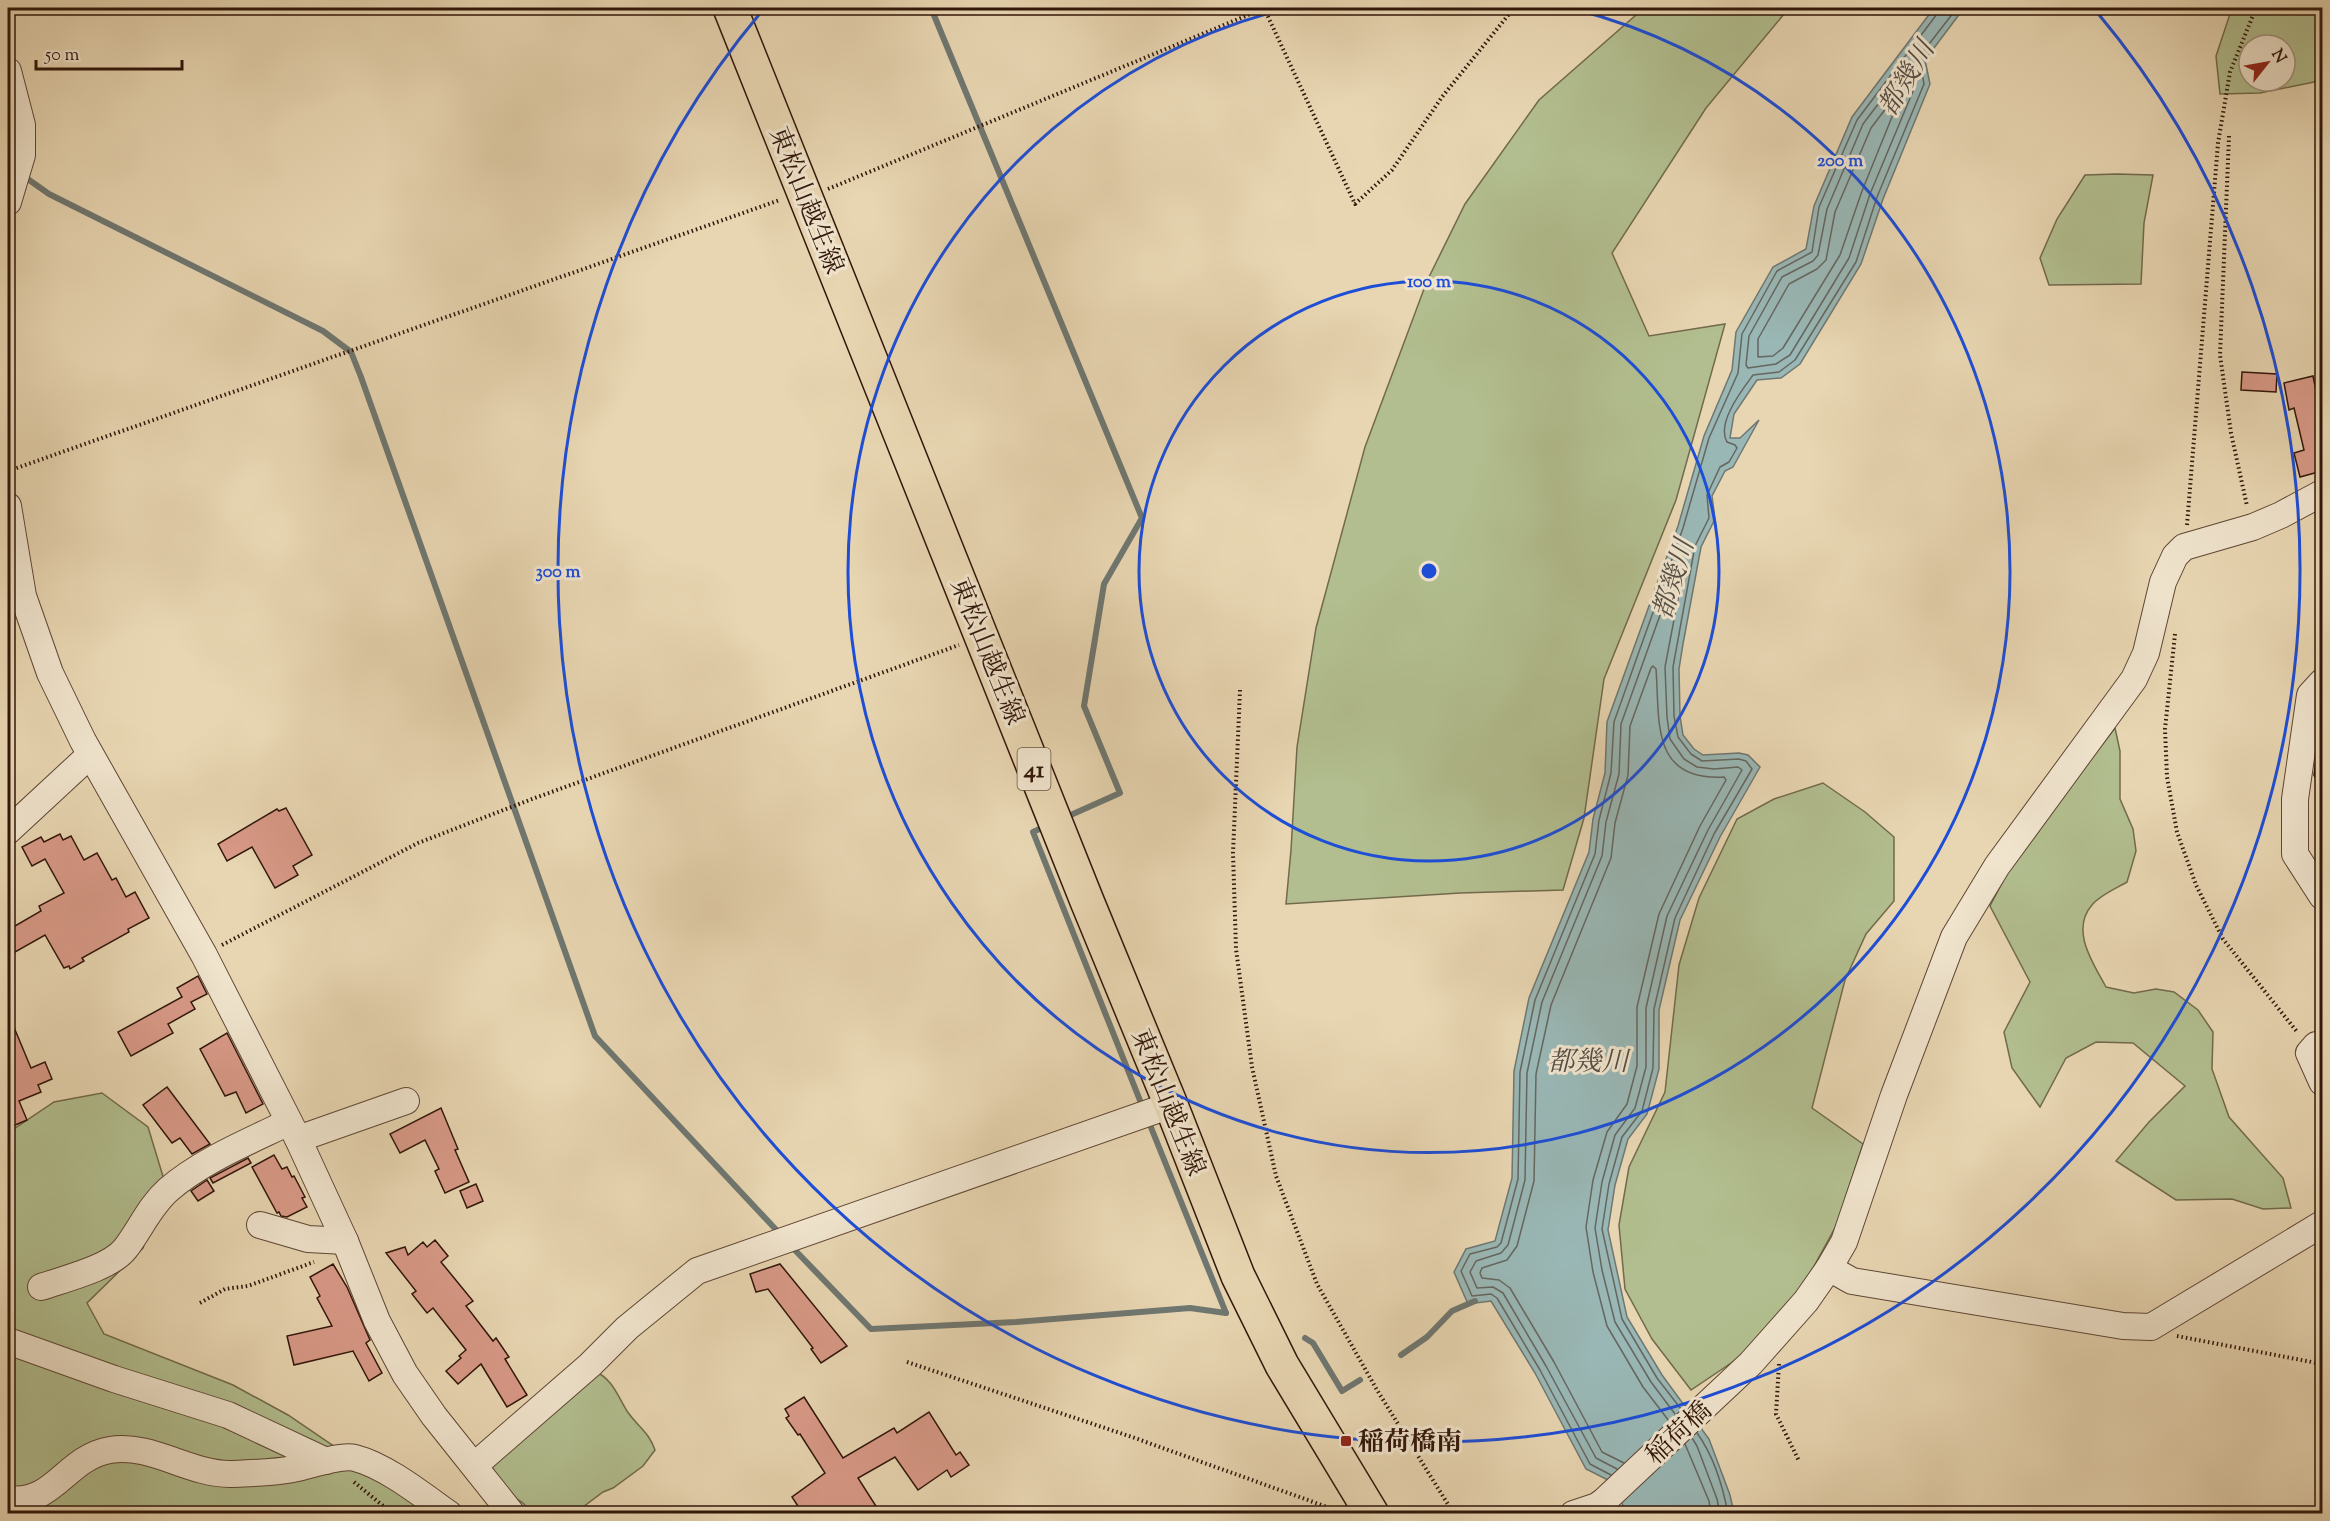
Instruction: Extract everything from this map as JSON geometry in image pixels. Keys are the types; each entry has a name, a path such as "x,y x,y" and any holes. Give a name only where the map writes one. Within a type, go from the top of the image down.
{"main road":[{"name":"東松山越生線","path":"730,8 1238,1276 1358,1512"}],"street":[{"path":"8,71 22,125 22,155 8,202"},
{"name":"稲荷橋","path":"1573,1514 1597,1506 1604,1501 1751,1363 1806,1301 1829,1268 1844,1242 1894,1095 1954,937 1997,866 2134,679 2146,653 2163,582 2175,556 2184,547 2253,527 2282,515 2322,493"},
{"path":"8,506 14,590 50,673 90,755 204,955 293,1130 346,1245 377,1321 405,1374 434,1416 512,1514"},
{"path":"2322,682 2310,695 2295,799 2295,854 2322,896"},
{"path":"8,831 90,755"},
{"path":"2322,1044 2316,1045 2309,1053 2322,1082"},
{"path":"41,1287 112,1261 124,1250 147,1213 180,1180 293,1130 406,1101"},
{"path":"475,1465 590,1365 627,1328 697,1271 1171,1105"},
{"path":"1829,1268 1852,1281 1894,1289 1949,1296 2123,1326 2151,1327 2322,1224"},
{"path":"260,1225 308,1239 346,1245"},
{"path":"8,1341 114,1379 228,1415 326,1461"},
{"path":"8,1499 23,1501 46,1492 79,1462 109,1450 135,1449 186,1466 227,1474 291,1470 352,1456 372,1463 449,1514"}],"path":[{"path":"8,471 787,198 827,189 1265,8 1355,204 1392,170 1442,97 1514,8"},
{"path":"2229,136 2220,355 2231,433 2253,527"},
{"path":"204,955 418,843 532,799 982,637"},
{"path":"1240,690 1233,853 1236,949 1252,1067 1276,1176 1317,1284 1377,1390 1455,1514"},
{"path":"200,1303 225,1290 248,1286 346,1245"},
{"path":"2151,1327 2159,1332 2322,1365"},
{"path":"1780,1330 1776,1414 1799,1461"},
{"path":"907,1362 1132,1437 1330,1508 1358,1512"},
{"path":"326,1461 393,1514"}],"green space":[{"path":"1644,8 1789,8 1706,108 1612,253 1649,336 1725,324 1676,500 1604,679 1584,818 1563,890 1460,893 1286,904 1297,747 1316,628 1365,447 1427,281 1465,204 1539,100"},
{"path":"2232,8 2322,8 2322,72 2314,82 2297,85 2297,33 2237,33 2237,93 2260,93 2220,94 2216,56"},
{"path":"2085,175 2153,175 2144,223 2141,284 2049,285 2040,258 2057,219"},
{"path":"2115,728 2120,751 2120,799 2133,829 2136,851 2127,882 2099,898 2086,915 2083,936 2090,957 2106,987 2134,993 2156,989 2174,992 2198,1010 2213,1032 2212,1069 2229,1117 2283,1178 2291,1208 2263,1209 2232,1199 2176,1200 2116,1161 2149,1122 2185,1086 2133,1043 2096,1042 2066,1058 2040,1107 2012,1068 2004,1032 2030,982 1990,906 2015,858"},
{"path":"1823,783 1865,812 1894,837 1894,901 1866,934 1845,980 1812,1108 1863,1144 1837,1224 1794,1303 1749,1351 1691,1390 1652,1339 1625,1289 1619,1225 1629,1167 1665,1092 1679,965 1699,898 1737,819 1774,799"},
{"path":"102,1093 148,1127 165,1183 143,1248 87,1303 104,1334 233,1385 288,1415 432,1513 8,1514 8,1133 54,1102"},
{"path":"595,1371 610,1383 627,1411 650,1438 655,1450 643,1466 575,1513 529,1513 522,1503 506,1491 491,1465"}],"water":[{"name":"都幾川","path":"1934,8 1964,8 1925,60 1930,84 1883,199 1861,264 1800,364 1781,378 1757,380 1734,414 1730,438 1740,438 1759,420 1733,467 1725,471 1712,496 1715,519 1701,547 1679,669 1680,716 1683,735 1694,749 1703,755 1739,753 1748,755 1760,767 1720,837 1680,920 1659,1010 1659,1069 1647,1114 1628,1139 1615,1185 1608,1230 1627,1317 1662,1375 1709,1439 1730,1495 1734,1513 1627,1513 1610,1481 1586,1469 1535,1373 1491,1301 1468,1304 1454,1272 1466,1249 1495,1241 1512,1178 1514,1071 1529,998 1589,852 1593,819 1605,773 1607,722 1678,526 1704,436 1732,370 1736,332 1773,267 1806,249 1814,206 1852,117"}],"building":[{"path":"2242,372 2277,374 2276,392 2241,390"},
{"path":"2313,376 2322,420 2322,471 2300,477 2294,453 2304,450 2294,408 2289,410 2284,383"},
{"path":"2322,748 2322,790 2314,775 2317,752"},
{"path":"286,808 312,855 293,866 298,875 275,888 252,847 227,861 218,844 277,809 279,811"},
{"path":"60,834 63,840 71,836 84,860 97,853 112,880 116,878 126,897 135,892 149,918 82,958 84,961 70,969 69,966 64,968 45,935 8,956 8,930 41,911 39,906 64,893 45,859 32,866 22,847 41,837 44,842"},
{"path":"198,976 207,994 191,1002 195,1009 168,1024 173,1033 131,1056 118,1032 182,997 177,988"},
{"path":"8,1013 31,1068 45,1062 52,1079 38,1085 41,1092 19,1101 27,1120 8,1128"},
{"path":"227,1033 263,1104 246,1113 236,1092 225,1096 200,1049"},
{"path":"167,1087 210,1144 192,1154 180,1138 172,1143 143,1105"},
{"path":"441,1108 469,1182 445,1193 435,1171 439,1169 425,1140 400,1153 390,1134"},
{"path":"274,1155 282,1169 287,1167 292,1177 294,1176 305,1197 302,1198 307,1207 287,1217 277,1213 252,1167"},
{"path":"248,1158 251,1163 213,1183 210,1178"},
{"path":"207,1180 214,1191 198,1201 191,1191"},
{"path":"476,1184 483,1201 467,1208 460,1191"},
{"path":"435,1240 448,1256 441,1262 473,1301 466,1306 493,1341 496,1338 509,1357 505,1359 527,1395 507,1407 481,1364 458,1384 446,1371 461,1358 459,1356 466,1350 433,1308 427,1313 412,1294 416,1291 386,1253 405,1247 408,1255 423,1242 427,1247"},
{"path":"333,1264 347,1287 370,1340 366,1343 382,1373 369,1381 353,1351 294,1365 287,1336 332,1326 317,1298 320,1296 310,1277"},
{"path":"780,1264 847,1346 821,1363 811,1349 813,1348 768,1289 756,1292 750,1274"},
{"path":"804,1397 843,1458 894,1428 897,1433 929,1412 956,1455 960,1452 969,1465 951,1477 947,1470 918,1490 895,1457 858,1478 881,1514 803,1514 792,1497 825,1473 800,1434 798,1435 786,1418 789,1416 785,1409"}],"waterway":[{"path":"931,8 1142,518 1104,584 1084,706 1120,793 1064,818"},
{"path":"8,152 10,164"},
{"path":"22,175 49,194 323,331 351,352 595,1036 781,1235"},
{"path":"1046,826 1033,832 1143,1108"},
{"path":"1148,1120 1226,1313"},
{"path":"790,1245 871,1329 1016,1322 1190,1308 1226,1313"},
{"path":"1401,1355 1427,1337 1452,1311 1475,1301"},
{"path":"1305,1338 1313,1343 1342,1391 1360,1380"}],"place":[{"name":"稲荷橋南","path":"1346,1441"}]}
